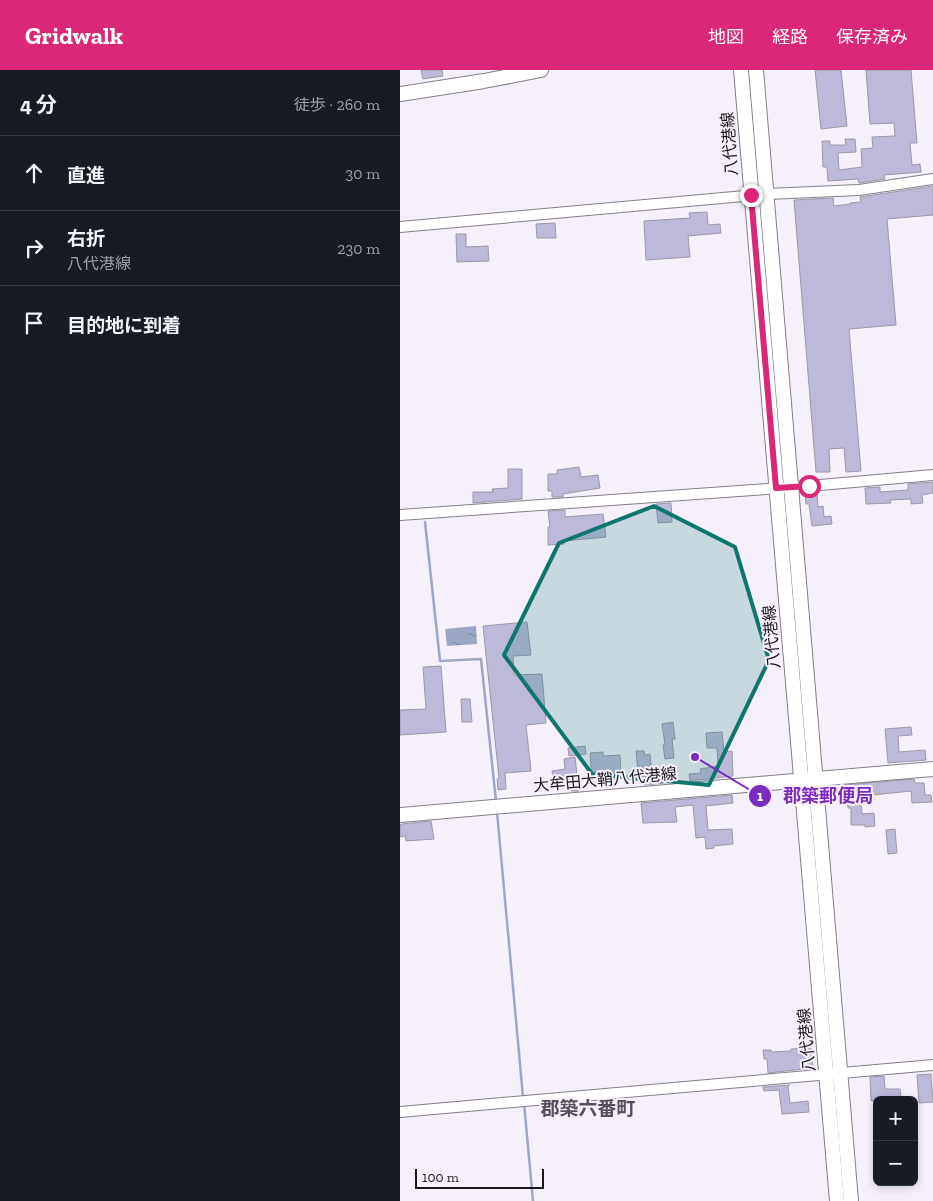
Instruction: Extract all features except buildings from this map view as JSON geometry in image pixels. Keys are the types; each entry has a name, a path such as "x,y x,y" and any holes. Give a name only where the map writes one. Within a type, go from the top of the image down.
{"main road":[{"name":"八代港線","path":"741,70 776,488 809,779"},
{"name":"八代港線","path":"756,70 791,486 809,779 833,1074 837,1201"},
{"path":"400,94 536,71"},
{"name":"大牟田大鞘八代港線","path":"400,815 933,769"},
{"name":"八代港線","path":"833,1074 850,1201"}],"street":[{"path":"400,228 751,195 859,190 933,180"},
{"path":"400,515 933,475"},
{"path":"400,1112 933,1065"}],"highlighted area":[{"path":"654,506 735,547 769,660 709,785 592,774 504,655 559,543"}],"water":[{"path":"476,626 477,644 447,646 445,629"}],"waterway":[{"path":"425,522 440,661 481,659 496,801"},
{"path":"497,812 523,1097"},
{"path":"524,1103 533,1201"}],"place":[{"name":"郡築郵便局","path":"695,757"}],"district":[{"name":"郡築六番町","path":"588,1108"}],"route":[{"path":"751,195 776,488 809,486"}]}
